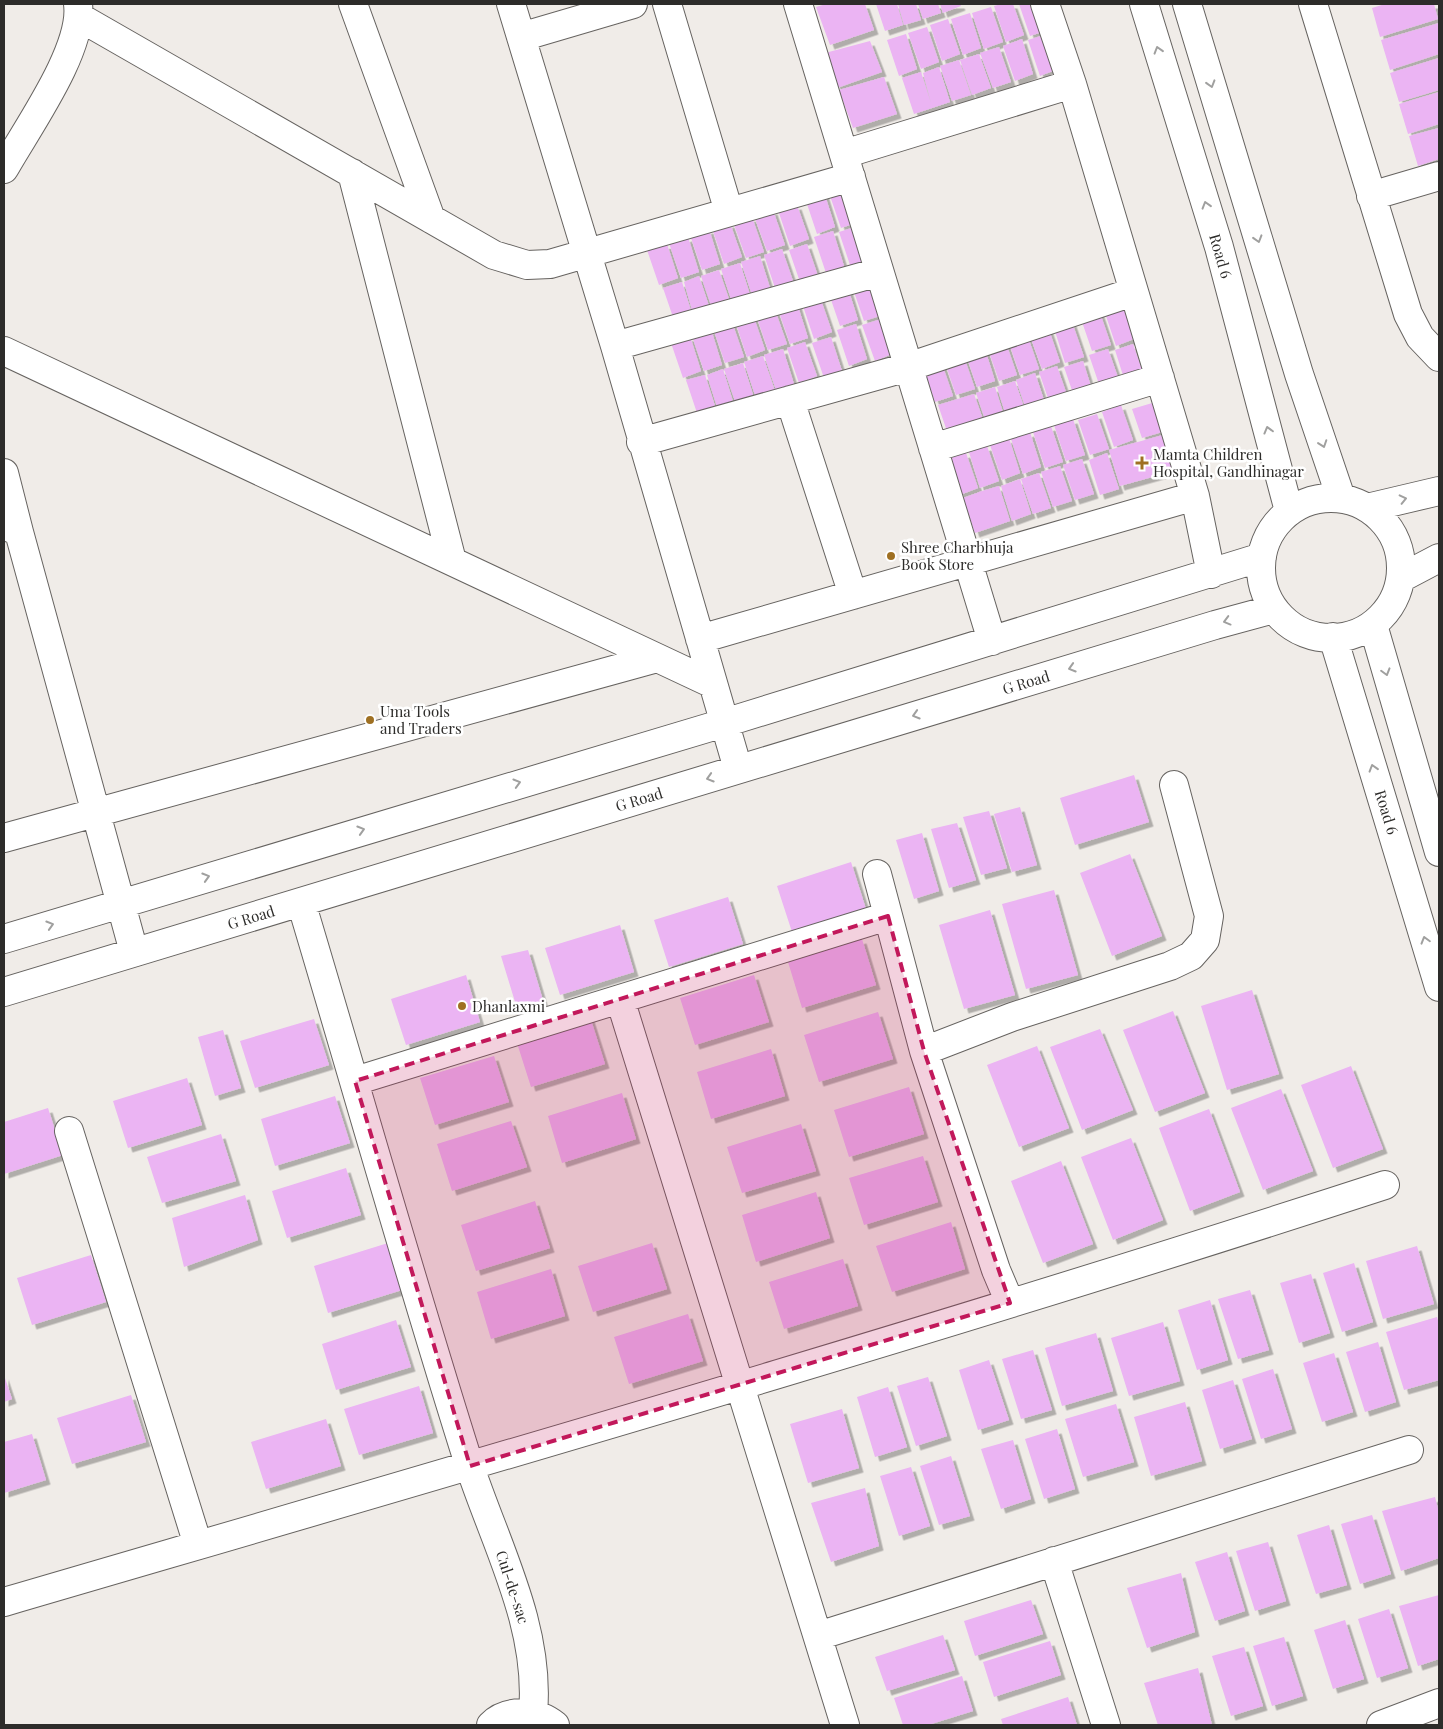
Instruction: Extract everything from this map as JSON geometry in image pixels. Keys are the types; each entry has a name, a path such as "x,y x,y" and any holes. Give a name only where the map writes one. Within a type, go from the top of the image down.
{"street":[{"path":"353,4 431,219"},
{"path":"512,4 585,253 615,346 738,769"},
{"path":"521,37 634,4"},
{"path":"666,4 729,212"},
{"path":"798,4 992,641"},
{"path":"1045,4 1072,84 1195,496 1211,574"},
{"name":"Road 6","path":"1144,4 1219,247 1289,510"},
{"path":"1187,4 1299,374 1341,498"},
{"path":"1313,4 1408,314 1420,337 1439,357"},
{"path":"4,169 70,54 79,10 352,173 494,255 527,264 550,264 729,212 847,166 1072,84"},
{"path":"352,173 452,561"},
{"path":"1372,196 1439,176"},
{"path":"615,346 879,272"},
{"path":"642,442 908,367 1133,292"},
{"path":"4,350 712,684"},
{"path":"933,448 1160,378"},
{"path":"790,400 852,595"},
{"path":"4,473 11,528 95,812 134,952"},
{"path":"1367,508 1439,491"},
{"path":"700,640 1195,496"},
{"path":"1341,498 1367,508 1388,526 1400,551 1401,578 1392,604 1373,625 1348,636 1321,637 1295,628 1274,609 1263,584 1262,557 1271,531 1289,510 1314,499 1341,498"},
{"path":"4,939 724,723 1262,557"},
{"path":"1401,578 1439,558"},
{"name":"G Road","path":"4,992 1205,627 1274,609"},
{"path":"1373,625 1439,852"},
{"name":"Road 6","path":"1333,637 1439,987"},
{"path":"4,838 657,658"},
{"path":"924,1051 1012,1017 1170,966 1191,956 1205,940 1209,916 1174,785"},
{"path":"877,874 924,1051 996,1270 1010,1303"},
{"name":"Cul-de-sac","path":"301,902 470,1466 526,1628 534,1695 544,1719 498,1717 491,1725"},
{"path":"355,1081 888,916"},
{"path":"620,999 845,1725"},
{"path":"69,1131 198,1545"},
{"path":"4,1602 740,1385 1204,1244 1385,1186"},
{"path":"818,1636 1409,1450"},
{"path":"1054,1561 1106,1725"},
{"path":"1381,1725 1439,1704"}],"highlighted area":[{"path":"888,916 924,1051 1010,1303 470,1466 355,1081"}],"building":[{"path":"826,4 865,4 874,30 830,45 816,7"},
{"path":"876,4 897,4 903,25 885,31"},
{"path":"898,4 916,4 921,20 904,25"},
{"path":"918,4 938,4 941,13 923,19"},
{"path":"940,4 960,4 961,6 943,13"},
{"path":"1013,4 1024,35 1006,42 994,6"},
{"path":"1019,4 1039,4 1048,30 1030,36"},
{"path":"1385,4 1434,4 1438,19 1380,37 1372,8"},
{"path":"991,7 1003,42 984,49 972,13"},
{"path":"970,13 981,48 963,55 951,19"},
{"path":"948,19 960,54 942,61 930,25"},
{"path":"1439,23 1439,54 1390,70 1381,40"},
{"path":"927,27 939,62 921,69 908,33"},
{"path":"906,34 917,69 899,76 887,40"},
{"path":"1047,34 1058,69 1040,76 1028,40"},
{"path":"1022,39 1033,74 1015,81 1003,46"},
{"path":"870,41 882,72 837,88 825,53"},
{"path":"999,47 1011,82 993,88 980,53"},
{"path":"979,54 991,88 972,95 960,60"},
{"path":"1439,58 1439,90 1399,102 1390,73"},
{"path":"959,60 971,95 952,101 940,66"},
{"path":"939,67 950,102 914,114 902,78 921,72 931,103 923,73"},
{"path":"884,77 897,114 853,128 839,90"},
{"path":"1439,92 1439,124 1408,134 1399,104"},
{"path":"1439,128 1439,159 1418,166 1409,136"},
{"path":"848,187 859,222 841,228 829,193"},
{"path":"824,192 835,227 817,234 805,198"},
{"path":"797,205 809,239 790,246 778,210"},
{"path":"773,210 785,245 767,251 754,216"},
{"path":"752,217 764,252 746,258 733,222"},
{"path":"730,223 742,257 724,264 712,228"},
{"path":"858,226 869,261 851,268 839,232"},
{"path":"709,229 720,264 702,270 690,235"},
{"path":"833,231 844,266 826,273 814,237"},
{"path":"688,237 699,272 681,278 669,243"},
{"path":"667,244 678,278 659,285 647,250"},
{"path":"807,244 819,279 801,285 789,250"},
{"path":"782,249 794,284 776,291 764,255"},
{"path":"760,256 771,291 753,298 741,262"},
{"path":"740,263 751,298 733,305 721,269"},
{"path":"719,270 731,305 713,311 701,276"},
{"path":"699,276 711,312 694,317 684,282"},
{"path":"871,280 883,315 864,321 852,286"},
{"path":"682,282 693,317 675,323 663,288"},
{"path":"847,285 858,320 840,326 828,291"},
{"path":"820,297 832,332 814,339 802,303"},
{"path":"797,303 808,338 790,344 778,309"},
{"path":"1123,304 1134,339 1116,346 1104,310"},
{"path":"775,310 787,344 768,350 756,315"},
{"path":"1099,310 1111,345 1092,351 1080,316"},
{"path":"753,315 765,350 747,357 735,321"},
{"path":"881,319 892,354 875,361 862,325"},
{"path":"732,322 744,357 725,363 713,328"},
{"path":"1072,322 1084,357 1065,363 1054,328"},
{"path":"856,324 867,359 849,366 837,330"},
{"path":"1048,327 1060,362 1042,369 1029,333"},
{"path":"711,329 722,365 704,371 692,336"},
{"path":"1027,334 1039,369 1020,375 1008,340"},
{"path":"690,336 701,371 683,378 671,343"},
{"path":"831,337 842,371 824,378 812,343"},
{"path":"1005,340 1017,375 999,381 987,346"},
{"path":"805,342 817,376 799,383 787,348"},
{"path":"1133,344 1145,379 1126,385 1115,350"},
{"path":"984,346 995,381 977,387 965,352"},
{"path":"783,349 794,384 776,390 764,355"},
{"path":"1108,349 1120,383 1101,390 1089,355"},
{"path":"963,354 975,389 956,395 944,360"},
{"path":"763,356 775,391 756,398 744,362"},
{"path":"941,361 953,396 935,402 923,367"},
{"path":"1083,361 1094,396 1076,402 1064,367"},
{"path":"743,363 754,398 736,404 724,369"},
{"path":"1057,366 1069,401 1051,407 1039,372"},
{"path":"723,369 734,405 718,410 707,375"},
{"path":"1035,373 1047,409 1028,415 1016,380"},
{"path":"705,375 716,409 698,416 686,380"},
{"path":"1015,381 1027,416 1008,422 997,387"},
{"path":"995,387 1006,422 988,428 976,393"},
{"path":"974,394 986,428 950,440 938,405"},
{"path":"1159,401 1169,430 1142,438 1132,409"},
{"path":"1121,405 1133,440 1114,447 1102,412"},
{"path":"1097,414 1109,449 1090,455 1078,420"},
{"path":"1073,419 1085,455 1066,461 1054,425"},
{"path":"1051,426 1063,462 1045,468 1033,432"},
{"path":"1030,432 1041,467 1023,474 1011,439"},
{"path":"1170,433 1181,469 1120,486 1109,450"},
{"path":"1009,438 1020,473 1002,480 990,445"},
{"path":"987,446 999,481 980,488 969,452"},
{"path":"966,453 978,488 960,495 948,459"},
{"path":"1107,453 1119,489 1100,495 1089,460"},
{"path":"1082,459 1094,494 1075,500 1063,465"},
{"path":"1060,466 1072,501 1053,507 1041,472"},
{"path":"1039,473 1051,508 1033,514 1021,479"},
{"path":"1020,479 1031,514 1012,521 1001,486"},
{"path":"999,486 1010,521 975,533 963,498"},
{"path":"1134,775 1149,822 1075,845 1060,798"},
{"path":"1020,807 1037,865 1012,872 994,814"},
{"path":"989,811 1007,868 981,875 963,817"},
{"path":"957,823 976,880 949,888 931,829"},
{"path":"922,833 939,891 914,899 896,840"},
{"path":"1130,854 1162,936 1112,956 1080,873"},
{"path":"851,862 866,909 792,932 777,886"},
{"path":"1054,890 1078,975 1026,989 1002,904"},
{"path":"728,897 743,944 669,967 654,920"},
{"path":"990,910 1015,995 964,1009 939,925"},
{"path":"620,925 634,972 560,995 545,948"},
{"path":"862,939 876,985 802,1008 788,962"},
{"path":"528,950 545,1007 519,1015 501,956"},
{"path":"466,975 480,1022 406,1045 391,999"},
{"path":"754,975 769,1022 695,1045 680,998"},
{"path":"1252,990 1279,1074 1227,1090 1201,1006"},
{"path":"1173,1011 1205,1093 1155,1112 1123,1030"},
{"path":"878,1012 893,1059 819,1082 804,1035"},
{"path":"590,1017 605,1064 531,1087 516,1040"},
{"path":"314,1019 329,1065 255,1088 240,1041"},
{"path":"1100,1029 1133,1110 1082,1130 1050,1047"},
{"path":"223,1030 241,1088 215,1096 198,1037"},
{"path":"1037,1046 1069,1128 1019,1147 987,1065"},
{"path":"771,1049 785,1096 711,1119 697,1072"},
{"path":"494,1056 509,1102 435,1125 420,1078"},
{"path":"1351,1066 1383,1149 1333,1168 1301,1085"},
{"path":"187,1078 202,1125 128,1148 113,1101"},
{"path":"909,1087 924,1134 849,1157 834,1110"},
{"path":"1281,1089 1313,1171 1263,1190 1231,1108"},
{"path":"622,1093 636,1139 562,1163 548,1116"},
{"path":"335,1096 350,1143 275,1166 261,1119"},
{"path":"48,1108 63,1155 4,1174 4,1122"},
{"path":"1209,1109 1240,1192 1190,1211 1159,1128"},
{"path":"511,1121 527,1167 452,1191 437,1144"},
{"path":"801,1124 816,1171 742,1193 727,1147"},
{"path":"221,1134 236,1181 162,1203 147,1157"},
{"path":"1131,1138 1163,1220 1113,1240 1081,1157"},
{"path":"923,1156 938,1202 864,1225 849,1178"},
{"path":"1061,1161 1093,1244 1043,1263 1011,1181"},
{"path":"346,1168 361,1215 287,1238 272,1191"},
{"path":"816,1192 830,1238 756,1262 742,1215"},
{"path":"245,1195 258,1240 184,1267 172,1218"},
{"path":"535,1201 550,1248 476,1271 461,1225"},
{"path":"951,1222 965,1269 892,1292 876,1246"},
{"path":"388,1243 402,1290 328,1313 314,1266"},
{"path":"652,1243 667,1289 593,1312 578,1266"},
{"path":"1417,1246 1434,1304 1383,1319 1366,1261"},
{"path":"91,1255 106,1302 32,1325 17,1278"},
{"path":"843,1259 858,1306 784,1329 769,1282"},
{"path":"1354,1263 1373,1322 1342,1332 1323,1273"},
{"path":"551,1269 565,1316 491,1339 477,1292"},
{"path":"1311,1274 1330,1333 1299,1343 1280,1283"},
{"path":"1250,1290 1269,1350 1238,1359 1218,1299"},
{"path":"1210,1300 1228,1360 1197,1370 1178,1310"},
{"path":"688,1314 703,1361 629,1384 614,1337"},
{"path":"1437,1317 1439,1324 1439,1380 1404,1390 1386,1332"},
{"path":"396,1320 411,1367 336,1390 322,1344"},
{"path":"1163,1322 1180,1381 1129,1396 1111,1338"},
{"path":"1096,1333 1113,1391 1062,1406 1045,1348"},
{"path":"1378,1342 1396,1402 1365,1412 1346,1352"},
{"path":"1033,1350 1052,1410 1021,1419 1002,1359"},
{"path":"1334,1353 1353,1412 1322,1422 1303,1363"},
{"path":"989,1360 1009,1420 978,1430 959,1370"},
{"path":"1273,1369 1292,1429 1261,1439 1242,1379"},
{"path":"4,1375 12,1399 4,1402"},
{"path":"928,1377 947,1436 916,1446 897,1386"},
{"path":"1233,1380 1252,1439 1220,1449 1202,1390"},
{"path":"419,1386 433,1433 359,1455 344,1409"},
{"path":"888,1387 907,1447 875,1457 857,1397"},
{"path":"131,1395 146,1442 72,1464 57,1418"},
{"path":"1185,1402 1202,1461 1151,1476 1134,1417"},
{"path":"1116,1404 1134,1462 1083,1477 1065,1419"},
{"path":"842,1409 859,1468 808,1483 790,1424"},
{"path":"326,1419 341,1466 266,1489 251,1442"},
{"path":"1057,1429 1075,1489 1044,1499 1025,1439"},
{"path":"32,1434 46,1480 4,1493 4,1442"},
{"path":"1013,1440 1031,1499 1001,1509 981,1449"},
{"path":"951,1456 970,1516 939,1525 920,1466"},
{"path":"911,1467 930,1526 899,1536 880,1476"},
{"path":"865,1488 879,1546 831,1562 811,1503"},
{"path":"1435,1497 1439,1513 1439,1558 1401,1571 1382,1511"},
{"path":"1372,1515 1391,1574 1360,1584 1341,1524"},
{"path":"1329,1525 1347,1585 1316,1594 1297,1535"},
{"path":"1268,1542 1286,1601 1255,1611 1236,1551"},
{"path":"1227,1552 1245,1611 1215,1621 1195,1562"},
{"path":"1181,1573 1195,1632 1147,1648 1127,1588"},
{"path":"1439,1595 1439,1659 1418,1666 1399,1606"},
{"path":"1031,1600 1043,1634 975,1656 964,1621"},
{"path":"1389,1609 1408,1668 1377,1678 1358,1619"},
{"path":"1345,1620 1364,1679 1333,1689 1314,1630"},
{"path":"943,1635 955,1670 887,1691 875,1657"},
{"path":"1284,1637 1303,1696 1272,1706 1253,1646"},
{"path":"1050,1641 1061,1675 994,1697 983,1662"},
{"path":"1244,1647 1263,1706 1231,1716 1212,1656"},
{"path":"1198,1668 1212,1725 1158,1725 1144,1683"},
{"path":"962,1676 973,1711 928,1725 903,1725 894,1698"},
{"path":"1068,1697 1077,1725 1003,1725 1001,1719"}],"place":[{"name":"Mamta Children Hospital, Gandhinagar","path":"1142,463"},
{"name":"Shree Charbhuja Book Store","path":"891,556"},
{"name":"Uma Tools and Traders","path":"370,720"},
{"name":"Dhanlaxmi","path":"462,1006"}]}
